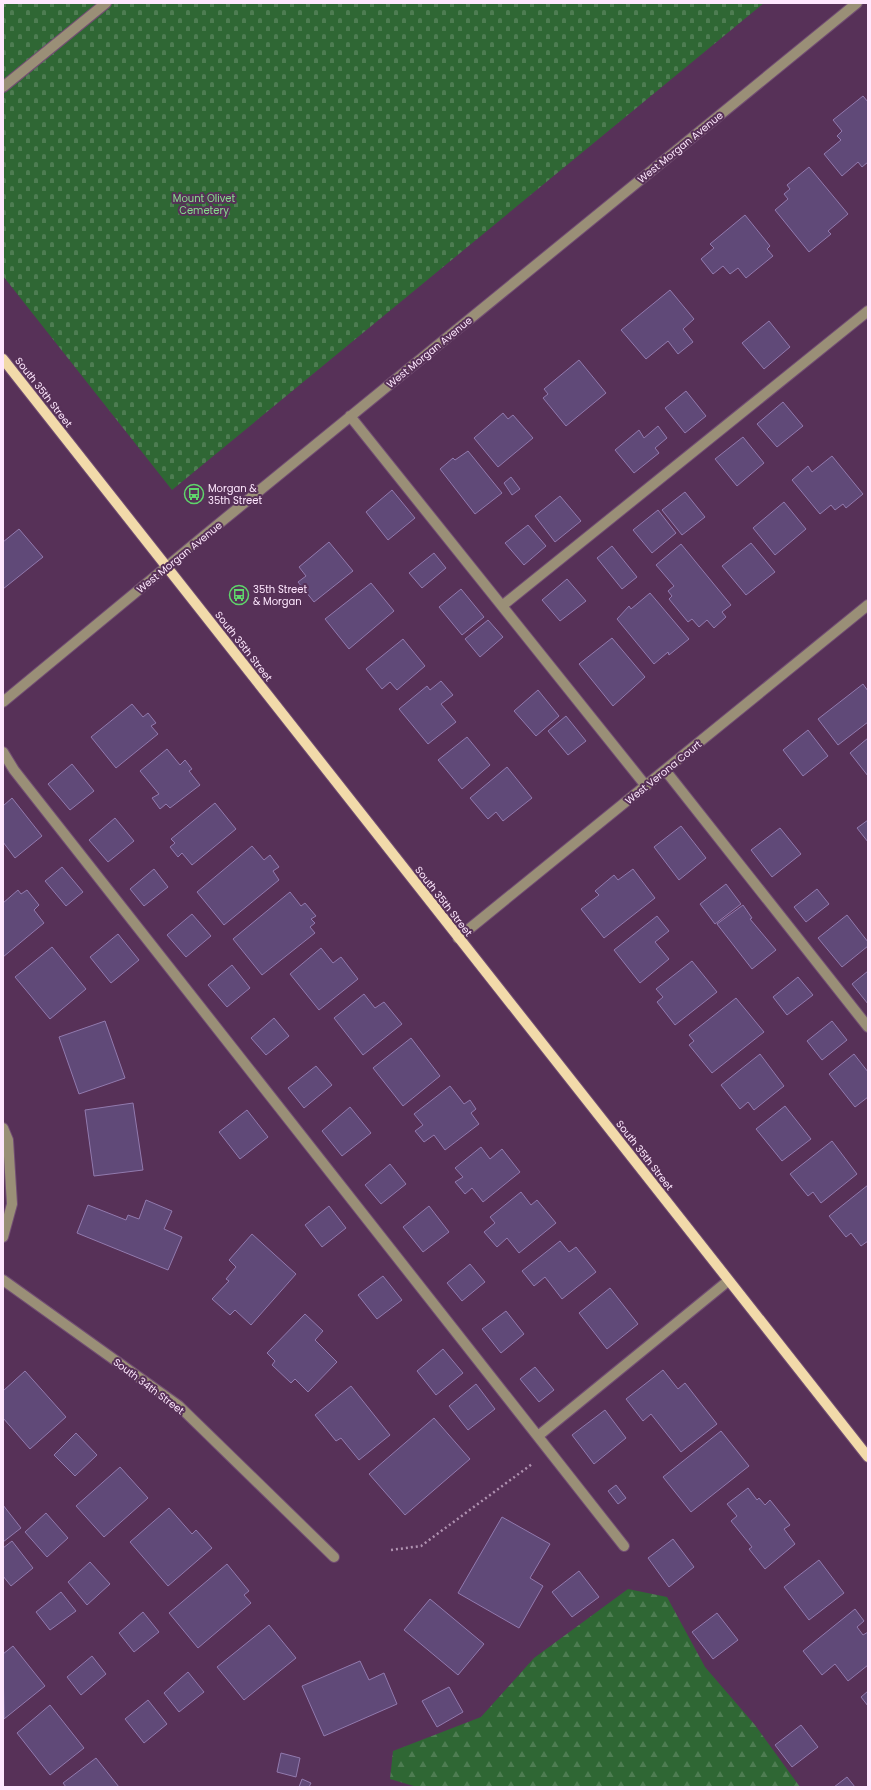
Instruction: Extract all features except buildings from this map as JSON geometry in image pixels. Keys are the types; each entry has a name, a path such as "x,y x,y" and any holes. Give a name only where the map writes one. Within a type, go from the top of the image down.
{"main road":[{"name":"South 35th Street","path":"3,359 728,1281 868,1456"}],"street":[{"path":"3,86 106,3"},
{"name":"West Morgan Avenue","path":"3,702 350,416 857,3"},
{"path":"502,606 868,311"},
{"path":"350,416 646,786"},
{"name":"West Verona Court","path":"458,938 868,605"},
{"path":"3,752 19,776 624,1546"},
{"path":"665,770 868,1027"},
{"path":"3,1128 8,1140 12,1204 3,1237"},
{"name":"South 34th Street","path":"3,1280 179,1406 334,1557"},
{"path":"538,1436 728,1281"}],"path":[{"path":"391,1550 421,1546 550,1450"}],"green space":[{"name":"Mount Olivet Cemetery","path":"3,3 764,3 172,490 3,276"},
{"path":"628,1589 667,1597 705,1667 755,1725 800,1787 417,1787 390,1779 393,1751 481,1717 534,1658"}],"place":[{"name":"Morgan & 35th Street","path":"194,494"},
{"name":"35th Street & Morgan","path":"239,595"}]}
